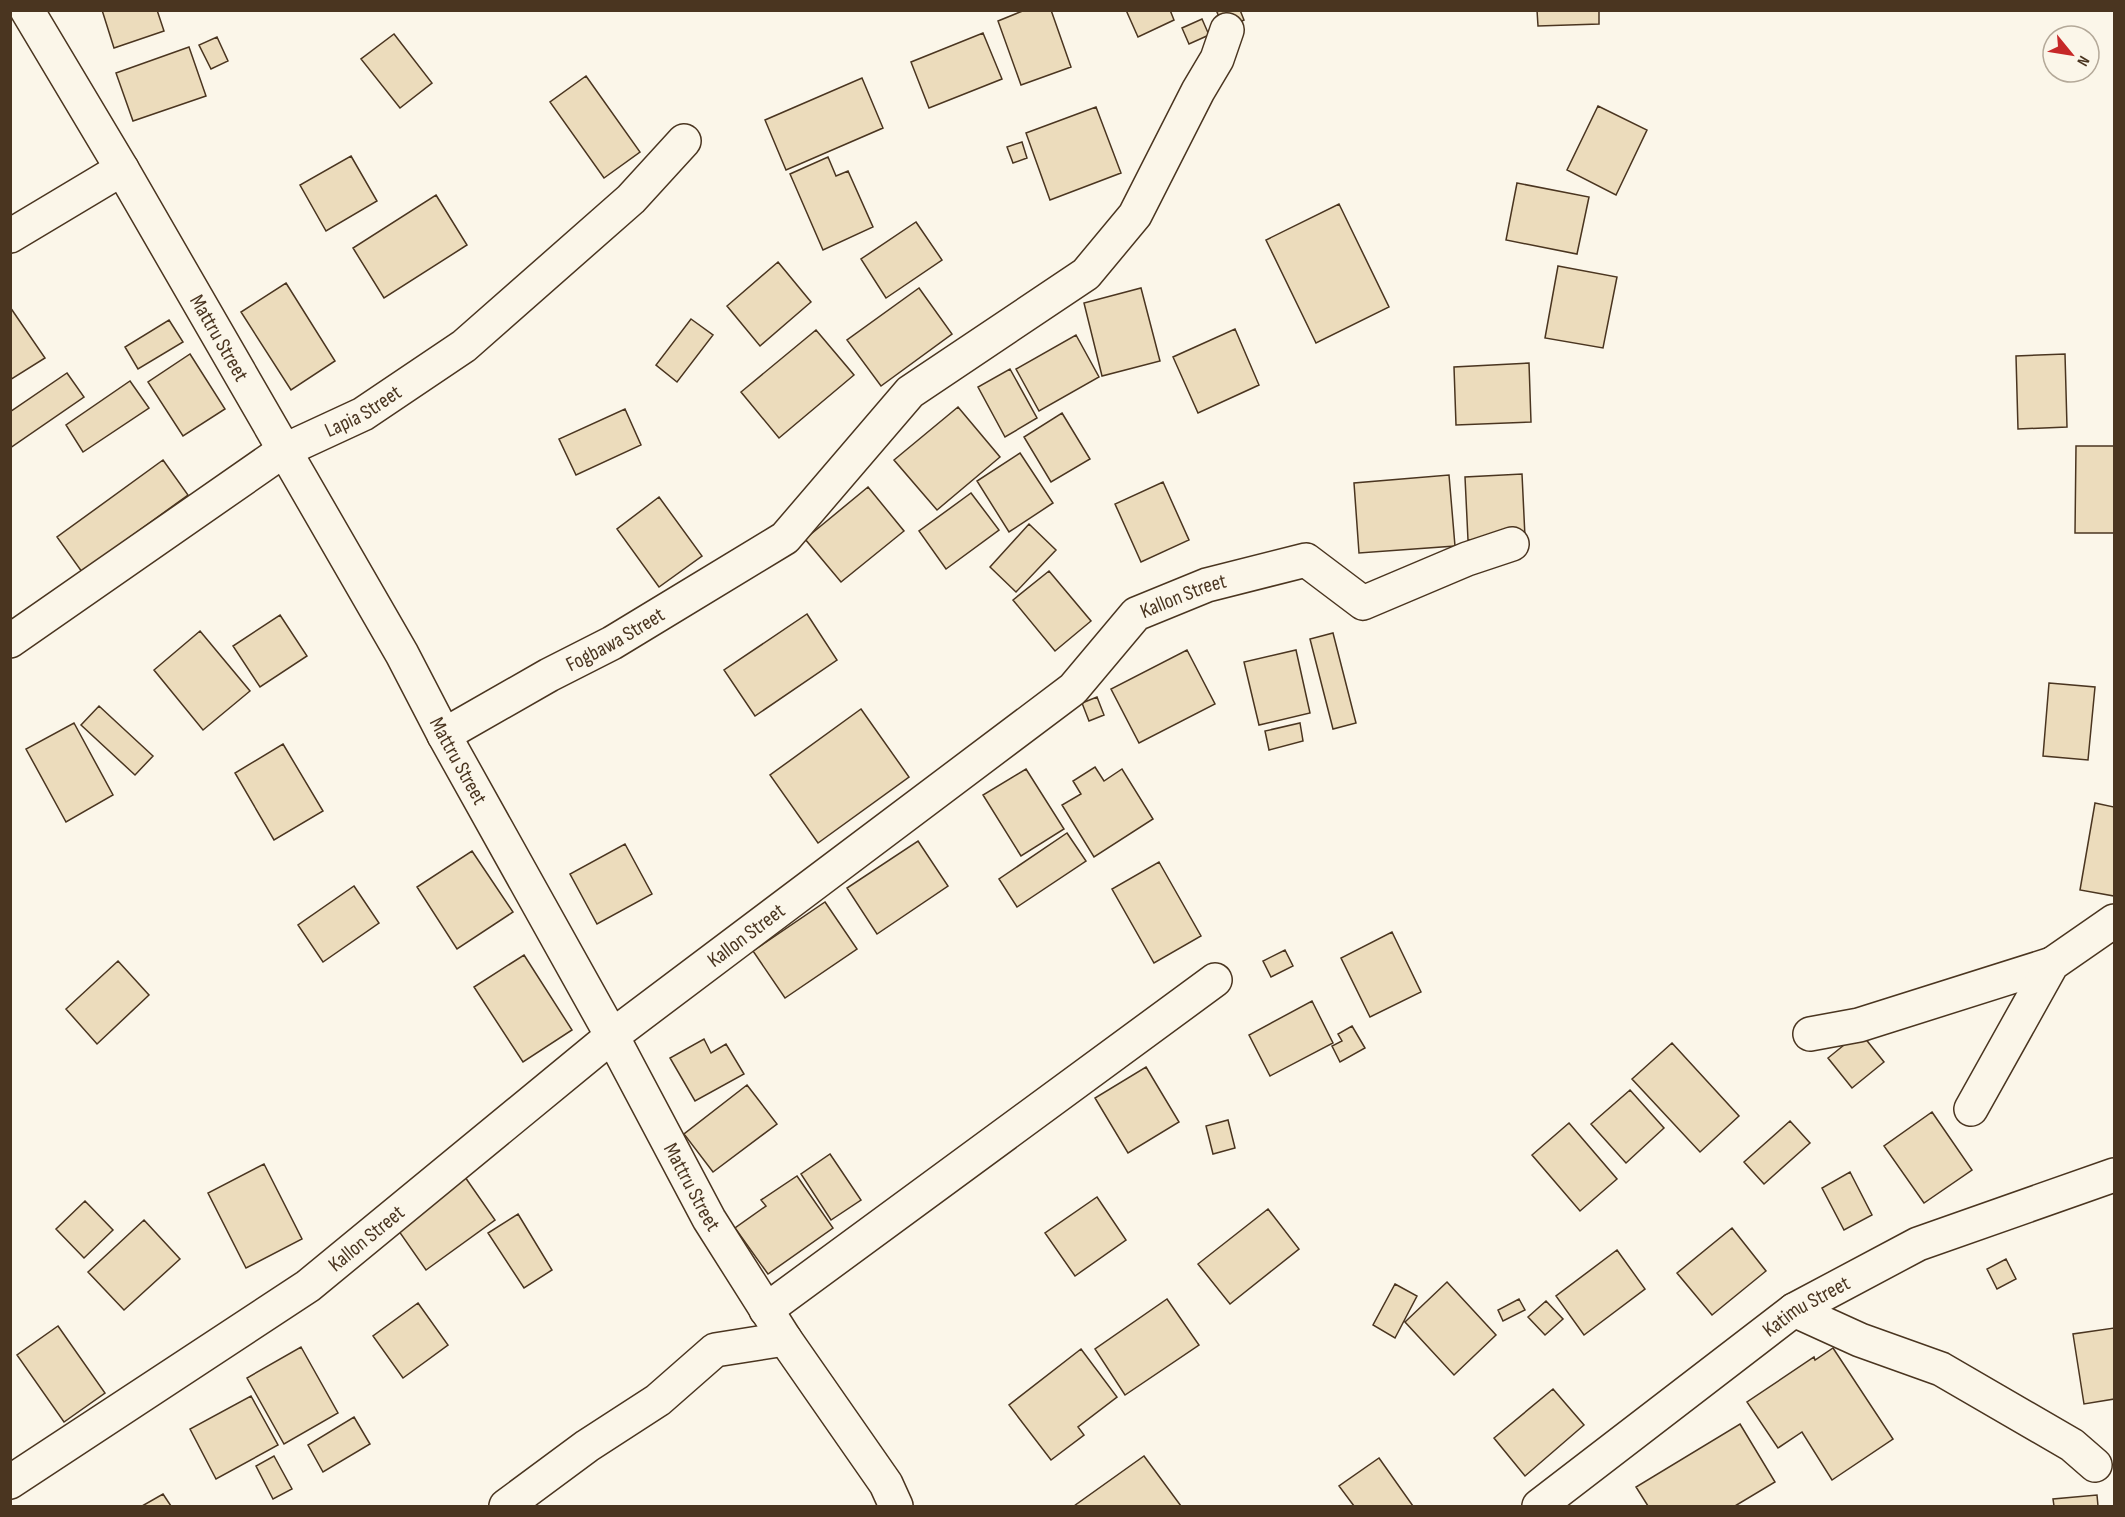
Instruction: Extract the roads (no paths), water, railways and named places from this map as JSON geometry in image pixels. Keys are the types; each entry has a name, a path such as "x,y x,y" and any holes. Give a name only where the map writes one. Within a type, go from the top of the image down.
{"street":[{"name":"Mattru Street","path":"27,10 122,169 402,654 444,735 612,1036 709,1219 785,1340 886,1484 896,1506"},
{"name":"Fogbawa Street","path":"444,735 549,675 612,643 785,538 910,392 1086,274 1135,215 1217,59 1227,30"},
{"name":"Lapia Street","path":"10,641 283,451 363,414 464,346 631,199 684,141"},
{"path":"10,236 122,169"},
{"name":"Kallon Street","path":"10,1482 308,1286 612,1036 1073,689 1137,614 1207,585 1306,561 1363,603 1467,559 1512,544"},
{"path":"1810,1034 1859,1025 2052,964 2115,921"},
{"path":"1971,1109 2052,964"},
{"path":"766,1310 1215,980"},
{"name":"Katimu Street","path":"1539,1506 1794,1310 1918,1244 2115,1175"},
{"path":"1794,1310 1860,1340 1941,1369 2072,1445 2095,1465"},
{"path":"506,1506 587,1446 658,1400 715,1350 785,1340"}]}
